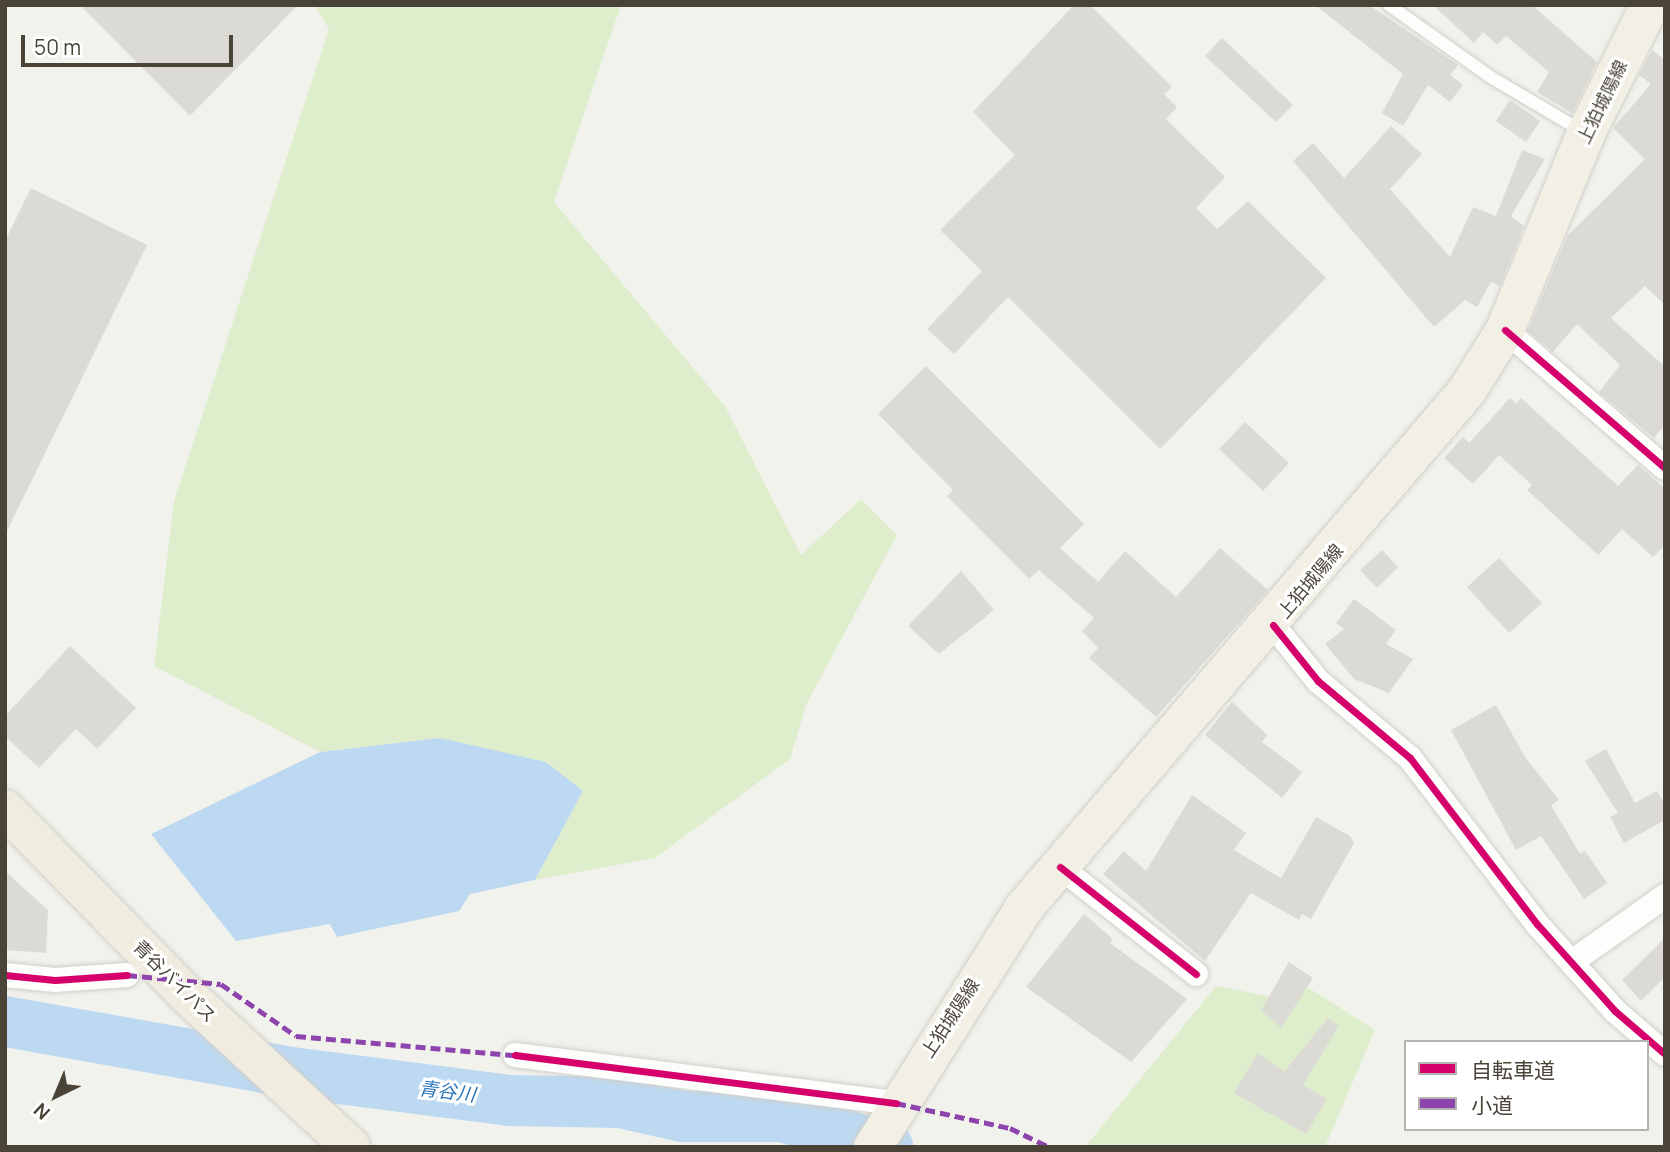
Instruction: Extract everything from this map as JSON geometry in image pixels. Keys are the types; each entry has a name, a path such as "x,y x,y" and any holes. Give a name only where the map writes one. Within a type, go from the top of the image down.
{"highway":[{"name":"青谷バイパス","path":"5,809 186,994 343,1140"}],"main road":[{"name":"上狛城陽線","path":"885,1123 1017,918 1273,625 1437,429 1505,330 1586,133 1650,5"}],"street":[{"path":"1505,330 1665,468"},
{"path":"1273,625 1318,681 1410,758 1537,924 1573,961 1615,1011 1649,1040"},
{"path":"1060,867 1196,974"},
{"path":"1573,961 1665,896"},
{"path":"5,975 55,981 127,975"},
{"path":"1649,1040 1665,1054"},
{"path":"515,1055 885,1123"}],"lane":[{"path":"1389,5 1492,78 1586,133"}],"green space":[{"path":"314,5 621,5 554,202 725,406 801,555 861,499 897,535 806,705 790,759 655,858 535,880 583,791 440,738 320,752 154,666 174,501 329,29"},
{"path":"1216,986 1268,996 1309,988 1375,1030 1325,1147 1085,1147"}],"water":[{"path":"440,738 546,762 583,791 535,880 470,894 459,911 337,937 330,924 236,941 151,834 320,752"}],"building":[{"path":"80,5 298,5 190,116"},
{"path":"1074,5 1090,5 1172,87 1164,94 1177,107 1166,119 1225,177 1196,208 1217,229 1248,201 1326,278 1160,449 1008,297 954,354 927,329 982,271 940,230 1015,155 973,112"},
{"path":"1315,5 1369,5 1458,65 1450,75 1463,85 1450,102 1428,85 1403,126 1382,113 1403,74"},
{"path":"1433,5 1532,5 1597,62 1572,113 1537,92 1549,72 1506,36 1497,45 1483,32 1474,43"},
{"path":"1222,38 1293,105 1276,122 1205,56"},
{"path":"1652,50 1665,60 1665,305 1645,286 1611,318 1665,367 1665,425 1654,438 1599,392 1620,365 1577,324 1553,352 1528,331 1568,235 1645,159 1613,128 1651,84 1639,75"},
{"path":"1510,100 1540,121 1526,142 1496,121"},
{"path":"1391,126 1422,154 1390,189 1450,257 1473,207 1496,216 1522,150 1545,159 1511,216 1524,226 1500,286 1491,282 1477,307 1465,300 1434,327 1293,161 1313,143 1344,178"},
{"path":"31,188 147,245 5,535 5,241"},
{"path":"926,366 1084,524 1060,548 1098,582 1125,551 1176,597 1220,548 1268,590 1156,717 1089,658 1098,648 1082,631 1094,618 1039,570 1029,579 947,496 953,490 878,414"},
{"path":"1510,398 1516,404 1521,398 1618,486 1638,465 1665,489 1665,545 1653,557 1622,529 1598,555 1527,490 1532,485 1499,455 1473,484 1444,458 1463,437 1469,443"},
{"path":"1245,422 1289,463 1263,491 1219,449"},
{"path":"1382,550 1398,567 1377,588 1360,570"},
{"path":"1499,558 1542,603 1509,633 1467,587"},
{"path":"961,571 994,610 939,654 908,626"},
{"path":"1354,599 1396,630 1386,644 1413,659 1389,693 1354,679 1325,644 1344,629 1336,623"},
{"path":"70,646 136,708 97,749 76,729 39,768 5,736 5,716"},
{"path":"1232,702 1267,735 1262,742 1302,772 1282,798 1205,735"},
{"path":"1496,705 1525,757 1559,800 1551,805 1580,854 1585,851 1607,883 1584,899 1541,836 1516,850 1451,730"},
{"path":"1606,749 1635,803 1657,791 1665,804 1665,820 1624,843 1610,817 1618,813 1585,761"},
{"path":"1192,795 1246,833 1234,850 1281,878 1316,817 1350,836 1354,843 1311,919 1302,914 1299,920 1251,893 1205,961 1103,874 1124,851 1146,871"},
{"path":"5,871 48,910 46,953 5,950"},
{"path":"1084,914 1113,939 1110,943 1187,999 1131,1062 1026,987"},
{"path":"1665,938 1665,977 1641,1001 1622,980"},
{"path":"1289,962 1313,978 1281,1028 1261,1010"},
{"path":"1328,1018 1339,1026 1303,1085 1327,1099 1306,1134 1234,1093 1258,1053 1284,1072"}],"waterway":[{"name":"青谷川","path":"5,1021 291,1072 509,1100 620,1102 682,1116 781,1116 888,1147"}],"marked path":[{"path":"127,975 221,984 296,1036 515,1055"},
{"path":"896,1103 1010,1128 1049,1147"}],"cycle path":[{"path":"1505,330 1665,468"},
{"path":"1273,625 1318,681 1410,758 1537,924 1615,1011 1649,1040"},
{"path":"1060,867 1196,974"},
{"path":"5,975 55,980 127,975"},
{"path":"1649,1040 1665,1054"},
{"path":"515,1055 896,1103"}]}
